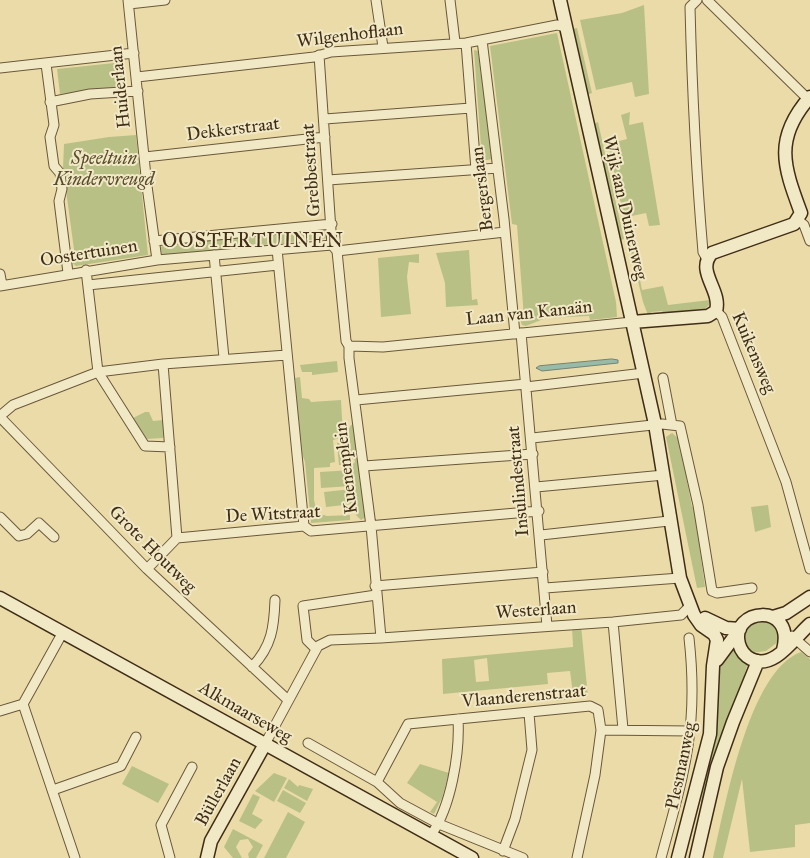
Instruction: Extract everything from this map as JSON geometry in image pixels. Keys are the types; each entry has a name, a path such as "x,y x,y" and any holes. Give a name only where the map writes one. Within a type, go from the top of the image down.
{"main road":[{"name":"Wijk aan Duinerweg","path":"560,0 655,424 664,475 669,521 680,578 691,607 701,624 728,643 740,648"},
{"path":"707,259 712,253 794,224 798,220 801,214 785,171 785,145 792,125 809,99"},
{"name":"Kuikensweg","path":"707,259 705,266 718,303 716,311"},
{"name":"Laan van Kanaän","path":"632,322 708,316 716,311"},
{"path":"773,617 786,613 810,597"},
{"name":"Alkmaarseweg","path":"0,598 472,858"},
{"path":"691,607 715,625 740,629"},
{"path":"713,666 745,621 754,616 764,614 773,617 789,634"},
{"path":"740,629 738,642 740,648 745,654 758,662 768,661 776,657 783,650 789,634 810,624"},
{"path":"713,666 717,646 714,634"},
{"name":"Plesmanweg","path":"696,858 717,767 732,722 758,662"},
{"name":"Plesmanweg","path":"678,858 710,734 713,666"},
{"name":"Büllerlaan","path":"203,857 264,744"}],"street":[{"path":"129,2 165,0"},
{"path":"376,0 383,47"},
{"path":"450,0 455,42"},
{"name":"Kuikensweg","path":"697,0 690,6 692,101 702,233 707,259"},
{"path":"707,0 809,99"},
{"name":"Huiderlaan","path":"129,2 157,260"},
{"name":"Wilgenhoflaan","path":"137,77 383,47 455,42 466,43 557,25 566,28"},
{"name":"Bergerslaan","path":"482,40 518,334"},
{"name":"Bergerslaan","path":"466,43 476,170"},
{"path":"0,68 134,53"},
{"name":"Grebbestraat","path":"319,55 332,224 348,343"},
{"path":"46,64 54,125 50,137 54,166 60,173 62,189 60,201 68,273"},
{"path":"50,102 90,94 138,91"},
{"path":"325,119 471,108"},
{"name":"Dekkerstraat","path":"145,157 325,137"},
{"path":"328,180 498,168"},
{"path":"798,220 804,225 810,241"},
{"name":"Oostertuinen","path":"154,240 332,224"},
{"name":"Oostertuinen","path":"1,286 68,273 157,260 277,249 335,248 505,232"},
{"path":"277,249 304,526"},
{"path":"214,255 224,358"},
{"name":"Oostertuinen","path":"88,285 278,265"},
{"path":"86,270 98,372 144,446 170,446"},
{"path":"0,274 1,286"},
{"name":"Kuikensweg","path":"716,311 722,316 786,482 810,569"},
{"name":"Laan van Kanaän","path":"348,343 382,347 632,322"},
{"name":"Insulindestraat","path":"518,334 532,438 547,626"},
{"name":"Kuenenplein","path":"348,343 371,526 381,638"},
{"path":"1,421 13,405 98,372 224,358 287,355"},
{"path":"147,569 177,538 163,364"},
{"path":"356,400 644,373"},
{"path":"663,378 672,425"},
{"name":"Grote Houtweg","path":"1,421 147,569 288,700"},
{"path":"532,438 655,424 680,426 698,505 712,591 717,593 752,588"},
{"path":"364,466 533,454"},
{"path":"536,487 664,475"},
{"name":"De Witstraat","path":"177,538 304,526 311,531 539,511"},
{"path":"0,517 19,536 27,534 39,524 54,537"},
{"path":"541,535 669,521"},
{"path":"264,744 316,650 307,640 303,606 376,591 543,572"},
{"path":"544,588 680,578"},
{"path":"252,667 258,660 274,630 275,600"},
{"name":"Westerlaan","path":"316,650 330,640 614,622 681,615 691,607"},
{"path":"614,622 623,729"},
{"path":"0,711 23,704 63,632"},
{"path":"789,634 810,652"},
{"path":"661,858 686,759 690,731 692,696 689,638"},
{"path":"23,704 75,858"},
{"name":"Vlaanderenstraat","path":"377,782 408,724 590,706 598,710 601,730"},
{"path":"503,851 515,819 532,750 529,713"},
{"path":"431,836 439,824 459,742 458,719"},
{"path":"577,858 583,839 595,775 601,730 690,731"},
{"path":"53,790 121,766 136,736"},
{"name":"Alkmaarseweg","path":"308,743 377,782 400,803 439,824 523,858"},
{"path":"170,858 161,825 192,768"}],"green space":[{"path":"644,5 649,94 635,97 632,82 596,90 580,20 622,13"},
{"path":"577,28 592,93 586,95 571,29"},
{"path":"557,33 616,302 617,317 590,320 589,316 546,318 526,326 522,325 520,319 524,318 517,225 512,224 490,46"},
{"path":"474,50 478,51 492,159 482,161"},
{"path":"124,62 126,87 60,94 57,69"},
{"path":"630,112 629,125 643,122 660,225 649,226 646,213 627,217 631,237 628,237 608,144 627,139 621,115"},
{"path":"598,122 624,239 618,241 592,125"},
{"name":"Speeltuin Kindervreugd","path":"136,135 148,255 76,266 71,262 75,257 63,168 64,144"},
{"path":"329,229 329,238 162,256 161,247 166,244"},
{"path":"629,244 633,244 642,290 663,286 668,305 710,300 709,305 705,309 663,314 662,311 651,312 651,315 648,315"},
{"path":"469,250 472,300 477,299 478,305 446,307 445,283 436,253"},
{"path":"419,254 419,263 409,262 407,277 411,314 381,317 378,258"},
{"path":"337,361 338,372 312,375 312,372 302,372 300,365"},
{"path":"300,377 302,398 309,399 311,402 341,400 343,437 333,440 335,462 330,463 330,467 314,468 314,500 317,513 327,516 350,515 350,520 311,523 305,462 299,445 295,378"},
{"path":"149,412 153,421 163,420 165,435 163,438 147,439 133,418"},
{"path":"355,424 366,517 361,520 356,515 353,504 326,507 324,492 352,489 352,486 321,488 320,472 351,470 351,466 355,462 354,458 343,465 339,465 337,443 350,442 348,432 351,425"},
{"path":"672,433 679,439 692,507 694,506 705,587 697,588 666,437"},
{"path":"768,505 771,527 755,532 751,507"},
{"path":"761,621 777,623 779,641 766,651 751,653 744,648 745,629 751,624"},
{"path":"581,625 588,697 556,701 557,695 573,694 570,671 547,673 548,684 443,694 442,659 573,647 572,627","holes":["487,658 489,681 476,682 474,660"]},
{"path":"728,646 749,659 692,858 690,858 701,811 701,800 713,727 718,666"},
{"path":"801,652 810,659 810,823 795,825 795,847 750,852 742,779 723,858 713,858 732,776 753,712 767,685 782,664"},
{"path":"420,764 449,773 442,798 434,814 430,812 437,802 407,783"},
{"path":"132,766 169,784 158,803 122,784"},
{"path":"274,773 287,778 274,802 255,791"},
{"path":"289,779 298,787 299,785 313,789 307,801 284,788"},
{"path":"283,790 306,803 300,813 277,801"},
{"path":"253,794 260,797 252,814 263,820 255,829 239,821"},
{"path":"288,812 305,822 286,858 264,858"},
{"path":"233,829 263,845 256,858 249,858 248,854 253,847 248,839 240,840 236,847 242,858 233,858 224,847"}],"shaded area":[{"path":"618,360 618,363 542,371 536,368 539,366"}],"district":[{"name":"OOSTERTUINEN","path":"253,242"}]}
